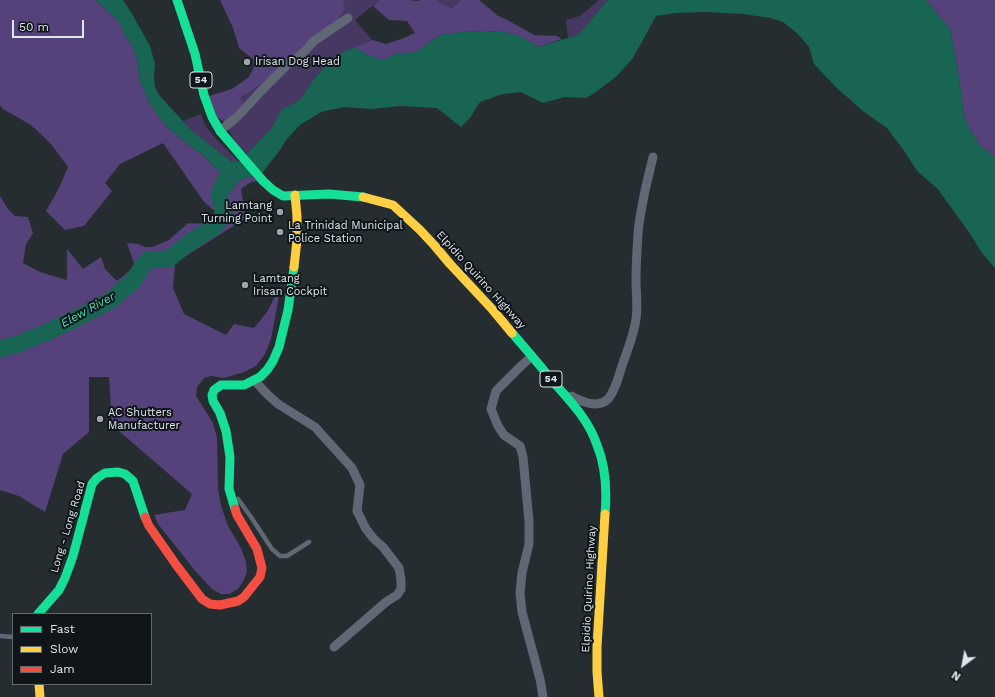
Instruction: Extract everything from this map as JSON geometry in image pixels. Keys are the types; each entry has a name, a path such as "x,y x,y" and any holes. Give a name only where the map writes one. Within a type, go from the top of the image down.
{"main road":[{"name":"Elpidio Quirino Highway","path":"177,0 195,54 207,105 212,117 220,131 258,175 273,190 283,196 329,194 360,196 393,205 420,230 492,309 580,413 590,428 596,439 604,470 605,522 598,638 599,697"},
{"name":"Long - Long Road","path":"39,613 59,590 65,578 73,556 92,484 104,473 118,472 126,474 133,481 143,513 149,526 202,599 210,604 220,605 238,601 244,597 260,577 262,568 257,549 237,515 229,489 230,457 226,431 220,413 213,401 212,395 217,387 222,385 244,385 260,377 273,361 279,346 288,310 297,240 295,195"},
{"path":"39,685 40,697"}],"street":[{"path":"220,131 238,116 286,66 303,53 314,41 348,18"},
{"path":"561,391 589,404 602,403 612,394 636,319 638,234 642,205 653,157"},
{"path":"532,356 496,391 491,409 498,426 504,435 520,446 523,457 529,521 529,544 522,573 520,593 522,612 540,679 543,697"},
{"path":"254,380 278,404 315,426 352,468 360,485 357,511 366,529 384,547 399,568 401,589 397,595 386,602 334,647"}],"lane":[{"path":"229,489 251,517 272,549 280,556 287,556 310,542"},
{"path":"0,636 12,637"}],"shaded area":[{"path":"0,0 96,0 120,23 137,59 140,82 151,106 166,126 204,156 220,172 229,193 240,180 252,176 257,181 251,182 241,189 246,218 175,263 173,288 184,314 226,335 234,324 254,328 267,312 281,285 271,339 265,354 256,366 244,372 224,378 211,376 204,378 197,387 196,396 213,423 217,438 218,489 221,506 228,526 241,548 246,562 247,571 244,580 238,589 229,594 221,594 212,589 197,573 158,524 154,515 185,510 192,494 112,425 109,377 89,377 89,432 63,454 45,512 19,496 0,490 0,196 8,209 15,216 28,217 33,233 26,244 23,263 40,272 67,280 67,249 83,269 101,257 105,269 117,281 135,266 127,243 152,247 169,240 188,223 210,222 216,217 217,213 204,202 163,143 120,164 105,183 112,191 84,226 65,230 46,211 58,190 68,167 51,144 31,125 3,109 0,105"},
{"path":"96,0 123,0 150,46 155,64 155,87 159,95 192,131 232,162 239,162 271,129 281,110 300,100 314,79 333,57 354,47 366,54 382,60 397,54 416,52 440,35 482,31 504,32 522,37 538,47 578,35 608,0 926,0 950,29 965,120 979,145 995,157 995,268 982,253 971,235 937,188 917,171 887,128 864,112 838,89 814,64 809,47 798,34 783,22 771,18 743,14 707,12 676,13 656,16 633,58 617,76 586,98 565,97 543,103 521,92 503,94 480,102 470,118 461,127 437,108 400,106 372,109 344,107 321,112 300,125 287,139 263,172 240,180 229,193 215,186 220,172 204,156 166,126 151,106 140,82 137,59 132,46 123,32 120,23"},
{"path":"220,0 345,0 343,2 345,9 334,24 264,81 240,98 244,105 226,123 217,117 209,96 232,89 249,77 254,67 253,59 239,48 233,28"},
{"path":"345,0 380,0 355,20 372,40 333,57 314,79 300,100 281,110 271,129 247,154 234,141 226,123 240,98 251,91"},
{"path":"380,0 437,0 440,3 452,8 461,0 479,0 497,15 534,35 557,36 562,39 538,47 522,37 504,32 462,32 440,35 416,52 397,54 382,60 366,54 354,47 372,40 386,44 415,33 407,21 389,20 373,6"},
{"path":"437,0 461,0 452,8 440,3"},
{"path":"599,0 608,0 578,35 568,38 566,20 580,16"},
{"path":"926,0 995,0 995,157 979,145 965,120 950,29"},
{"path":"201,114 205,125 216,139 239,162 232,162 192,131 183,121"}],"waterway":[{"name":"Elew River","path":"0,349 18,344 45,333 111,300 134,280 148,260 169,259 190,242 213,228 224,214 219,195 223,185 231,173"}],"traffic: fast":[{"path":"177,0 195,54 204,95 212,117 220,131 263,181 283,196 329,194 363,197"},
{"path":"235,509 229,489 230,457 226,431 220,413 213,401 212,395 214,390 221,385 244,385 260,377 273,361 279,347 288,310 294,267"},
{"path":"512,333 574,406 585,420 594,436 604,470 606,488 605,514"},
{"path":"39,613 59,590 65,578 73,556 92,484 97,478 105,473 118,472 125,474 133,481 145,517"}],"traffic: slow":[{"path":"294,267 297,240 295,195"},
{"path":"363,197 393,205 434,245 512,333"},
{"path":"599,697 597,647 605,514"},
{"path":"39,685 40,697"}],"traffic: jam":[{"path":"145,517 149,526 202,599 210,604 220,605 238,601 244,597 260,577 262,568 257,549 235,509"}],"place":[{"name":"Irisan Dog Head","path":"247,62"},
{"name":"Lamtang Turning Point","path":"280,212"},
{"name":"La Trinidad Municipal Police Station","path":"280,232"},
{"name":"Lamtang Irisan Cockpit","path":"245,285"},
{"name":"AC Shutters Manufacturer","path":"100,419"}]}
